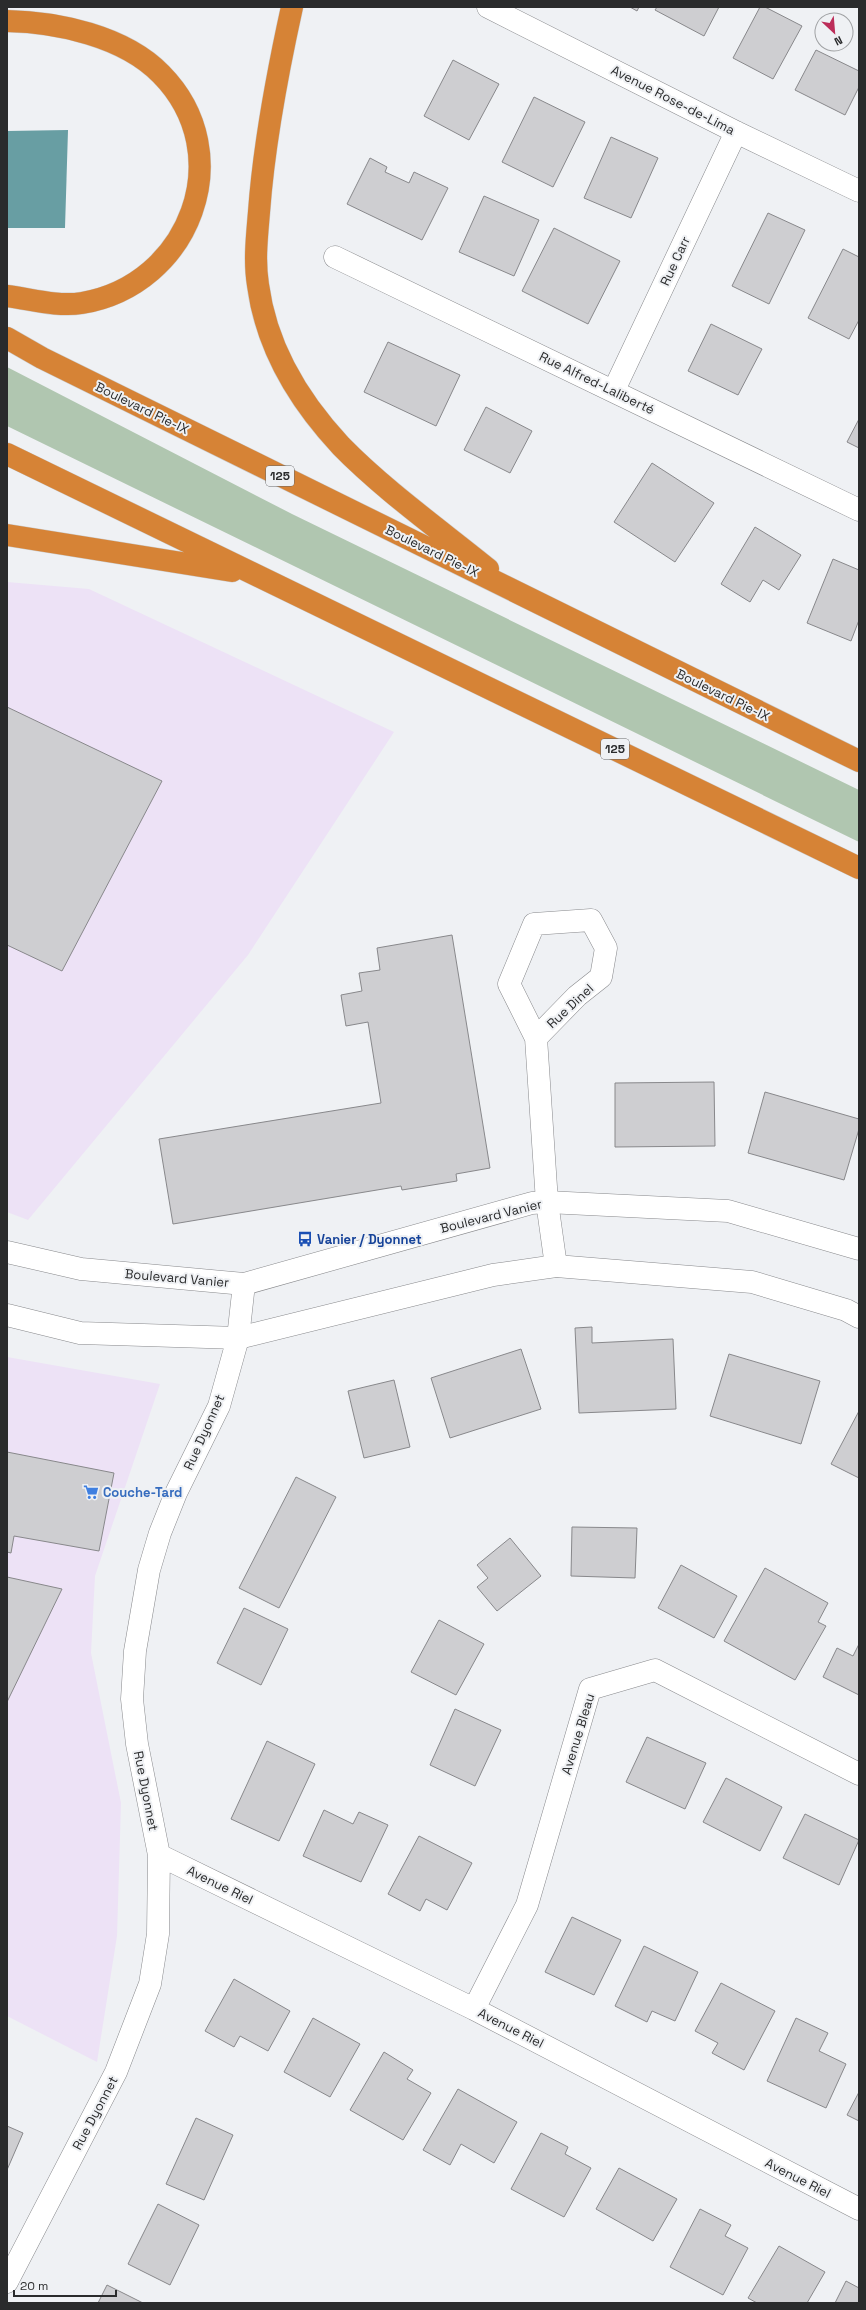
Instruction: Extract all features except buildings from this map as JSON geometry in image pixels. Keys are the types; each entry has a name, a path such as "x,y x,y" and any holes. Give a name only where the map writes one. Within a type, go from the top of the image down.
{"highway":[{"path":"292,7 269,128 258,230 258,285 274,344 304,401 342,447 375,477 518,594"},
{"path":"7,21 40,23 76,30 121,47 151,65 171,85 188,112 196,136 199,162 196,203 187,227 166,258 138,282 109,295 82,303 59,304 7,296"},
{"name":"Boulevard Pie-IX","path":"7,338 42,358 859,761"},
{"name":"125","path":"7,454 859,868"},
{"path":"7,535 257,575"}],"street":[{"name":"Avenue Rose-de-Lima","path":"488,7 736,132 859,191"},
{"name":"Rue Carr","path":"614,390 736,132"},
{"name":"Rue Alfred-Laliberté","path":"335,257 614,390 859,510"},
{"name":"Rue Dinel","path":"536,1038 577,996 602,977 606,948 591,920 534,924 509,984 536,1038 548,1202 556,1266"},
{"name":"Boulevard Vanier","path":"7,1252 81,1269 244,1284 532,1203 548,1202 728,1211 859,1250"},
{"path":"7,1315 80,1333 238,1338 493,1275 556,1266 752,1282 846,1310 859,1317"},
{"name":"Rue Dyonnet","path":"9,2272 116,2072 150,1984 158,1934 159,1855 137,1744 132,1699 135,1651 149,1570 160,1532 176,1493 219,1406 238,1338 244,1284"},
{"name":"Avenue Bleau","path":"474,2009 527,1905 590,1689 655,1670 859,1774"},
{"name":"Avenue Riel","path":"159,1855 474,2009 859,2209"}],"shaded area":[{"path":"7,582 89,589 394,732 248,955 28,1220 7,1212"},
{"path":"7,1357 160,1384 95,1576 91,1653 121,1803 117,1936 97,2062 7,2016"}],"green space":[{"path":"7,367 292,514 859,790 859,842 7,426"}],"water":[{"path":"68,130 65,228 7,228 7,131"}],"place":[{"name":"Vanier / Dyonnet","path":"305,1239"},
{"name":"Couche-Tard","path":"91,1492"}]}
